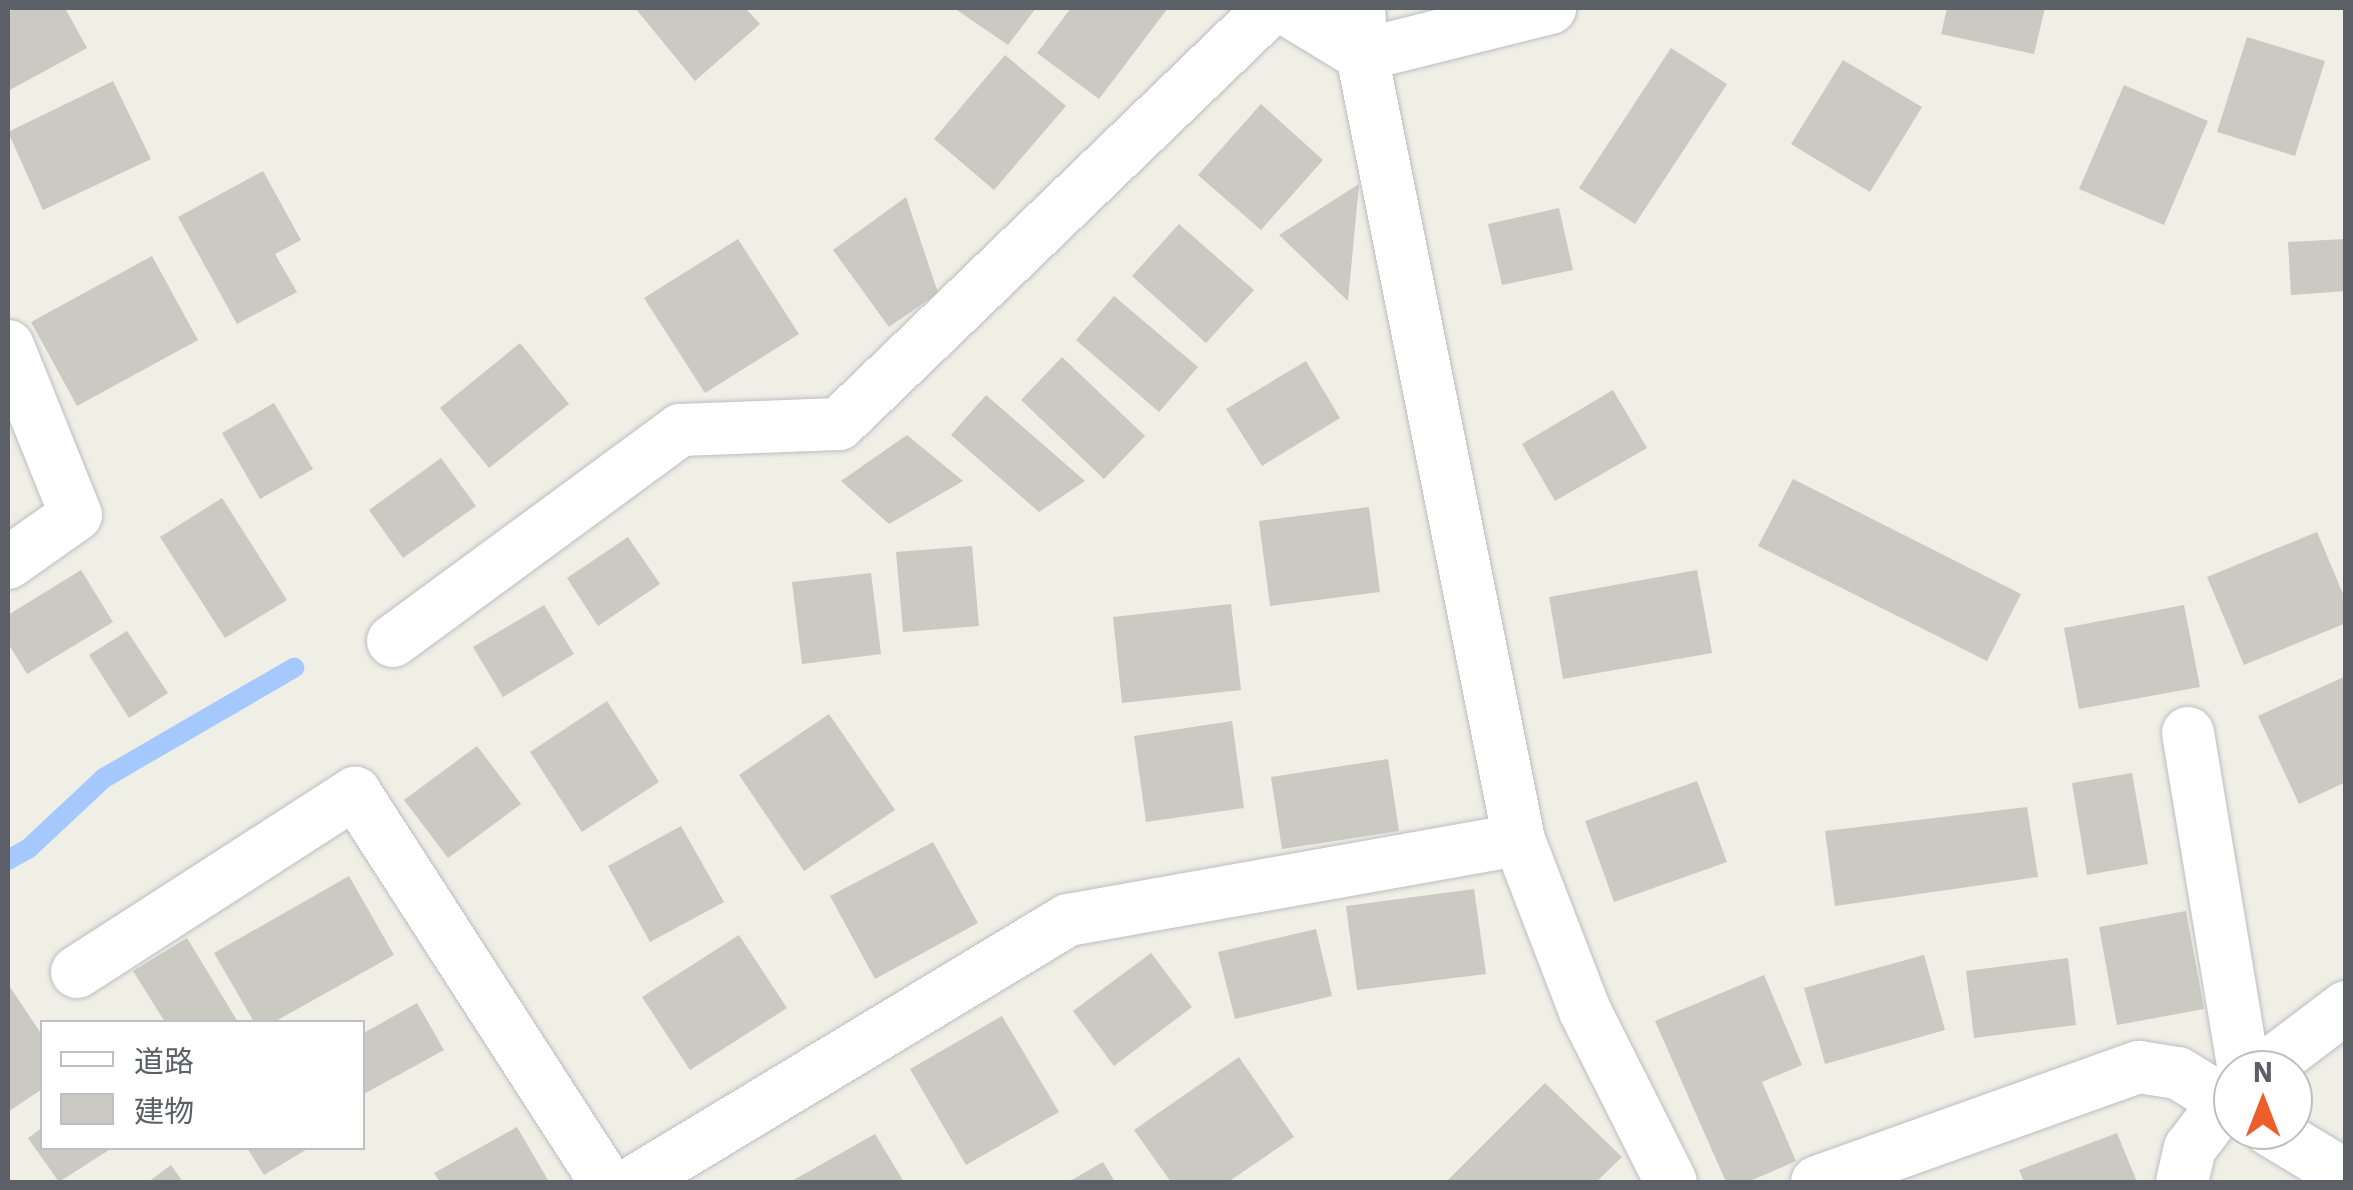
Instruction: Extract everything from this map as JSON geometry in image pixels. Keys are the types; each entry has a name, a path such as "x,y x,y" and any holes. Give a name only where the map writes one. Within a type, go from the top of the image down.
{"street":[{"path":"393,640 680,430 839,424 1272,8"},
{"path":"1285,8 1361,31 1550,8"},
{"path":"1361,31 1519,840 1584,1012 1670,1182"},
{"path":"8,346 76,515 8,562"},
{"path":"2188,733 2234,1050"},
{"path":"77,972 355,794 606,1182"},
{"path":"634,1182 1068,920 1519,840"},
{"path":"2289,1050 2346,1007"},
{"path":"1817,1182 2138,1067 2213,1082"},
{"path":"2182,1182 2190,1148 2213,1120"},
{"path":"2303,1150 2346,1176"}],"building":[{"path":"16,8 65,8 87,48 8,91 8,12"},
{"path":"635,8 745,8 760,24 695,81"},
{"path":"954,8 1036,8 1008,45"},
{"path":"1071,8 1168,8 1099,99 1037,53"},
{"path":"1947,8 2045,8 2034,54 1941,34"},
{"path":"2247,37 2325,61 2295,156 2217,132"},
{"path":"1671,48 1727,84 1635,224 1579,188"},
{"path":"1005,55 1066,106 994,190 934,139"},
{"path":"1843,60 1922,107 1870,192 1791,144"},
{"path":"113,81 151,159 43,210 8,132"},
{"path":"2124,85 2208,121 2164,225 2079,189"},
{"path":"1261,104 1323,160 1261,230 1198,175"},
{"path":"263,171 301,240 275,254 297,292 237,324 178,217"},
{"path":"1359,184 1348,301 1279,235"},
{"path":"906,197 938,293 889,327 833,250"},
{"path":"1559,208 1573,270 1502,285 1488,224"},
{"path":"1179,224 1254,290 1206,343 1132,276"},
{"path":"738,239 799,334 705,393 644,298"},
{"path":"2346,239 2346,291 2291,295 2288,242"},
{"path":"152,256 198,340 77,406 31,322"},
{"path":"1114,296 1198,367 1159,412 1076,340"},
{"path":"520,343 569,404 489,468 440,408"},
{"path":"1062,357 1145,436 1104,479 1021,400"},
{"path":"1306,361 1340,418 1262,466 1226,409"},
{"path":"1613,390 1647,448 1555,501 1522,444"},
{"path":"986,395 1085,481 1039,512 951,435"},
{"path":"274,403 313,469 260,499 222,433"},
{"path":"907,435 963,481 889,524 841,481"},
{"path":"441,458 476,506 403,558 369,510"},
{"path":"1793,479 2021,594 1987,661 1758,546"},
{"path":"222,498 287,600 225,638 160,537"},
{"path":"1369,507 1380,592 1270,606 1259,521"},
{"path":"2317,532 2346,601 2346,623 2244,665 2207,577"},
{"path":"628,537 660,584 598,626 567,578"},
{"path":"972,546 979,626 903,632 896,552"},
{"path":"81,570 113,622 27,674 8,643 8,615"},
{"path":"1697,570 1712,653 1563,679 1549,597"},
{"path":"871,573 881,654 802,664 792,582"},
{"path":"1231,604 1241,690 1122,703 1113,617"},
{"path":"544,605 574,654 503,697 473,647"},
{"path":"2184,605 2200,687 2079,709 2064,628"},
{"path":"127,631 168,693 129,718 89,655"},
{"path":"2346,676 2346,782 2299,804 2258,716"},
{"path":"607,701 659,782 582,832 530,752"},
{"path":"829,714 895,810 804,871 739,775"},
{"path":"1232,721 1244,808 1146,822 1134,736"},
{"path":"477,746 521,804 448,858 404,800"},
{"path":"1388,759 1399,831 1282,849 1271,777"},
{"path":"2132,773 2148,864 2087,875 2072,783"},
{"path":"1697,781 1727,862 1614,902 1585,821"},
{"path":"2027,807 2038,877 1835,906 1825,831"},
{"path":"681,826 724,902 650,942 608,866"},
{"path":"933,842 978,923 875,979 830,896"},
{"path":"349,876 394,955 278,1020 253,1020 214,953"},
{"path":"1474,889 1486,974 1357,990 1346,906"},
{"path":"2186,911 2204,1009 2117,1025 2099,927"},
{"path":"1316,929 1332,996 1235,1019 1218,952"},
{"path":"739,935 787,1008 690,1070 642,997"},
{"path":"187,938 237,1020 164,1020 133,971"},
{"path":"1151,953 1192,1007 1114,1066 1073,1011"},
{"path":"1924,955 1945,1030 1825,1064 1804,988"},
{"path":"2068,958 2076,1025 1974,1038 1966,971"},
{"path":"1764,975 1802,1065 1762,1082 1796,1161 1748,1182 1726,1182 1655,1021"},
{"path":"8,984 40,1032 40,1090 8,1112"},
{"path":"417,1003 444,1050 365,1093 365,1032"},
{"path":"1002,1016 1059,1112 966,1165 910,1069"},
{"path":"1239,1057 1294,1137 1228,1182 1171,1182 1134,1130"},
{"path":"1545,1083 1622,1157 1596,1182 1446,1182"},
{"path":"517,1127 549,1182 440,1182 434,1173"},
{"path":"40,1129 40,1150 109,1150 59,1182 28,1138"},
{"path":"2117,1133 2137,1182 2024,1182 2019,1170"},
{"path":"875,1134 904,1182 790,1182"},
{"path":"248,1150 306,1150 264,1175"},
{"path":"1103,1162 1115,1182 1068,1182"},
{"path":"171,1165 183,1182 148,1182"}],"waterway":[{"path":"8,860 28,849 104,778 294,668"}]}
